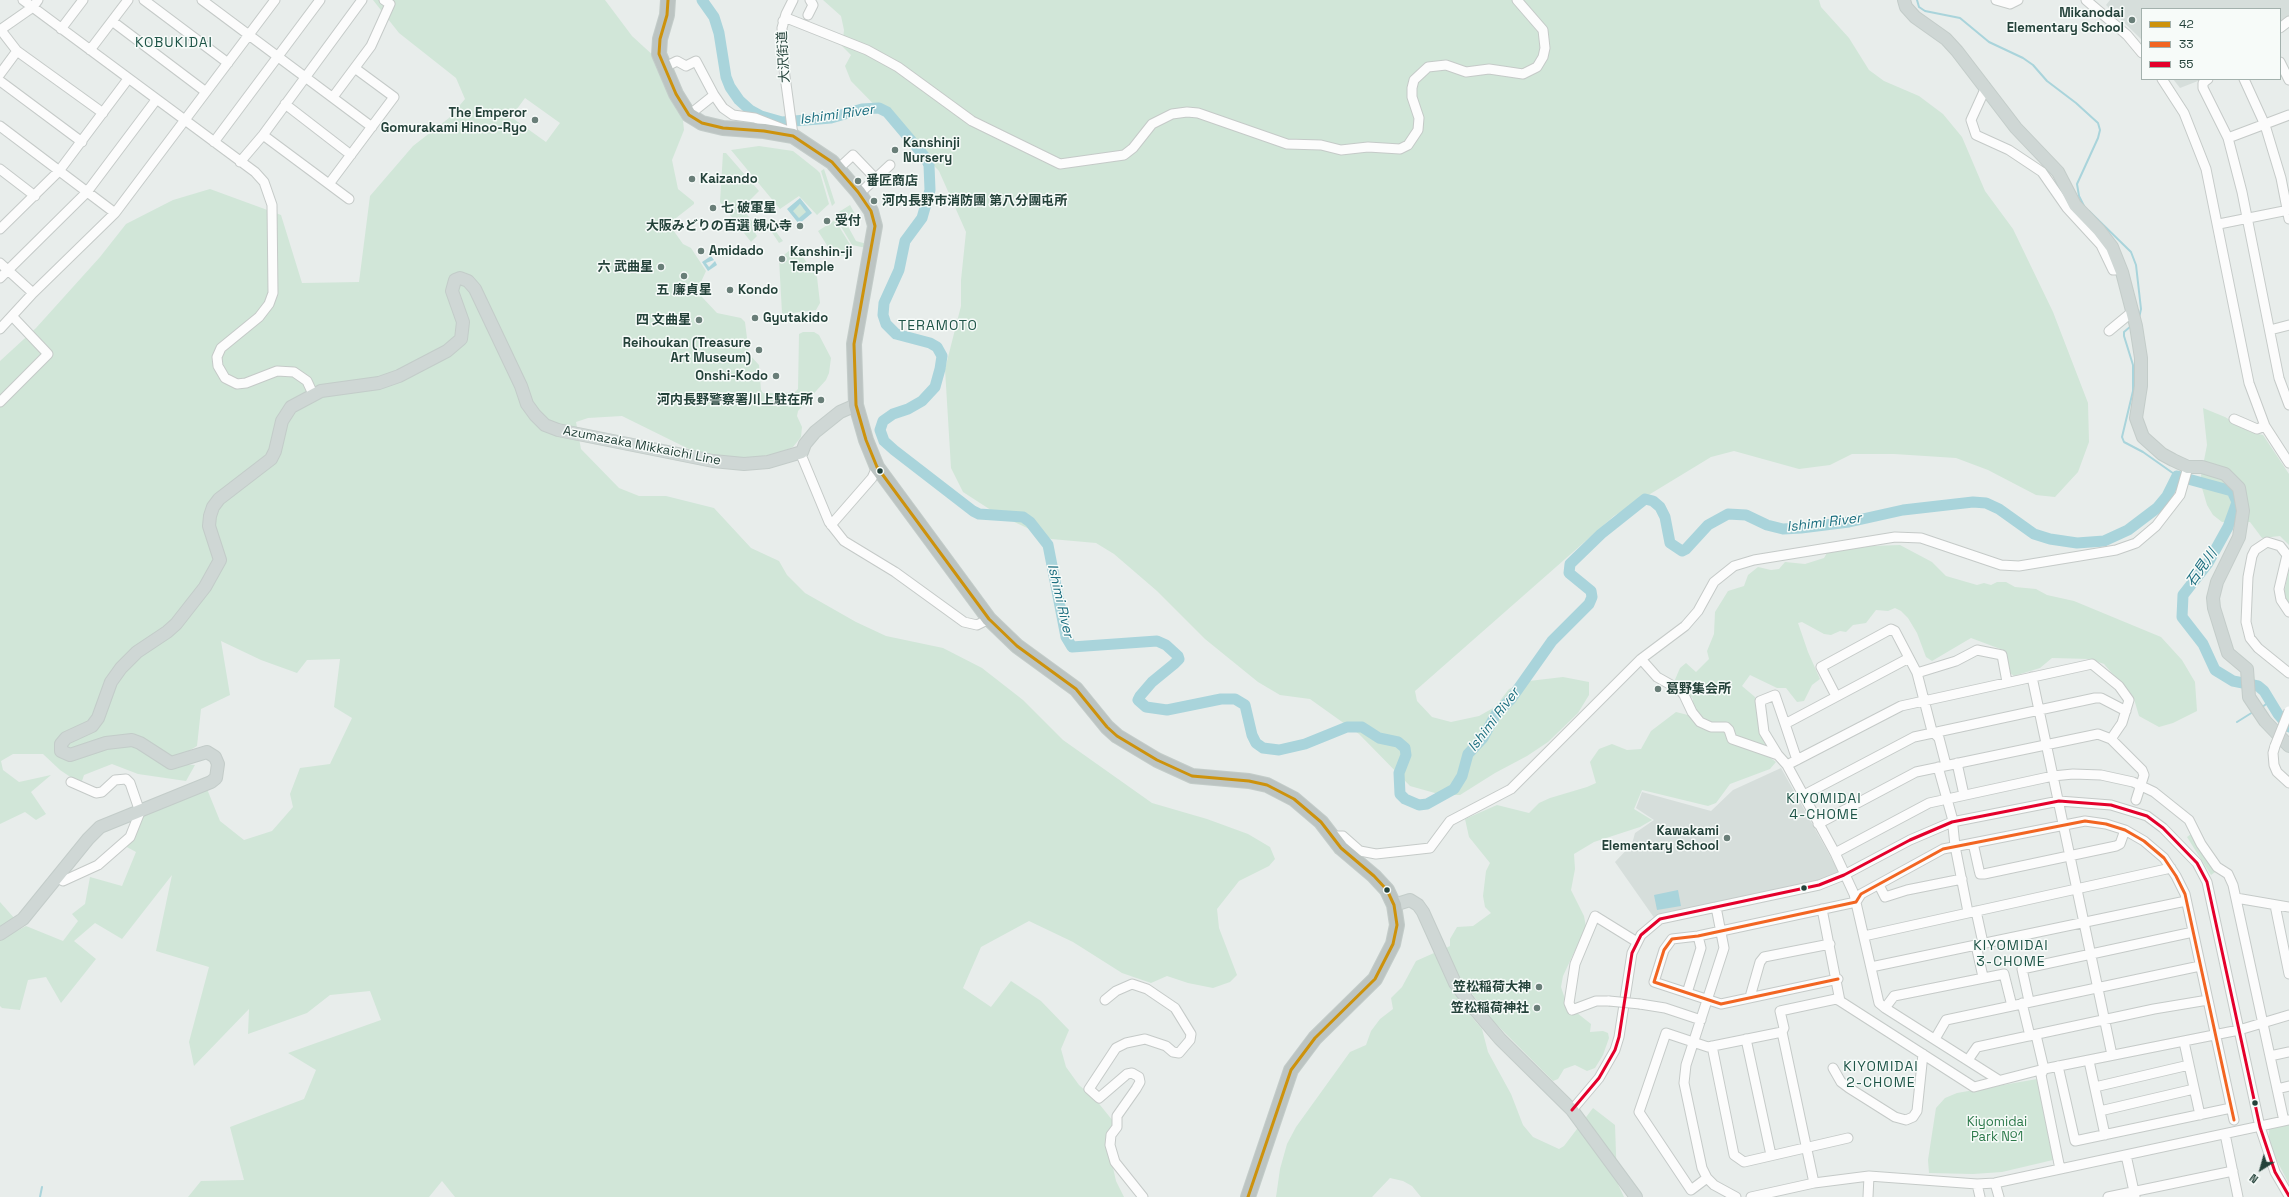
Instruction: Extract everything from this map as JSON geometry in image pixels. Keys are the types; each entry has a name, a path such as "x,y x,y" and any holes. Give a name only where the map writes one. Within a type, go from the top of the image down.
{"highway":[{"path":"668,0 667,15 659,46 665,67 689,115 702,123 723,128 764,131 791,127 838,169 871,211 875,226 855,335 856,405 866,440 877,467 989,619 1017,646 1076,689 1107,727 1117,736 1157,760 1192,776 1249,781 1267,785 1294,799 1309,810 1342,848 1374,876 1387,890 1394,905 1397,925 1393,944 1375,980 1315,1038 1291,1070 1248,1197"}],"main road":[{"path":"1904,0 1906,7 1915,17 1946,39 1986,87 2016,128 2058,172 2075,205 2100,230 2112,247 2122,272 2134,319 2141,358 2140,386 2136,418 2139,430 2143,437 2162,454 2188,467 2202,467 2225,474 2239,488 2243,511 2239,537 2217,582 2213,598 2214,608 2228,654 2247,669 2249,697 2258,710 2289,746"},
{"name":"Azumazaka Mikkaichi Line","path":"0,934 23,919 88,838 100,827 140,812 211,782 216,778 218,768 215,757 207,752 199,753 171,763 140,743 132,740 106,743 70,756 62,751 61,744 66,738 92,726 98,718 111,682 122,668 137,652 176,624 205,587 220,560 209,526 213,507 219,500 271,459 275,451 285,414 298,402 313,394 328,389 379,383 399,376 455,346 463,332 463,322 452,291 454,280 460,278 468,281 475,289 521,386 527,404 535,415 545,424 558,430 713,461 744,464 768,462 802,452"},
{"path":"802,452 805,444 815,432 840,412 856,405"},
{"path":"1394,905 1410,900 1418,905 1423,912 1455,983 1472,1006 1500,1039 1572,1110 1636,1197"}],"street":[{"path":"23,0 35,4 61,29 214,142 264,182 271,198 274,282 272,298 264,311 245,330 221,348 217,357 219,370 225,378 237,384 246,383 277,371 291,371 308,381 313,394"},
{"path":"61,29 83,0"},
{"path":"90,50 128,0"},
{"path":"144,0 228,63"},
{"path":"202,0 334,97 372,127"},
{"path":"214,142 320,0"},
{"path":"240,162 263,135 362,0"},
{"path":"334,97 356,69 371,46 390,4 384,0"},
{"name":"大沢街道","path":"791,127 783,55 783,21 794,0"},
{"path":"808,15 813,4 810,0"},
{"path":"783,21 789,20 796,22 867,50 898,67 972,121 1060,164 1124,155 1132,148 1152,124 1172,114 1187,112 1198,113 1287,144 1321,145 1341,150 1368,147 1400,149 1408,145 1418,130 1418,118 1412,97 1412,88 1414,80 1428,67 1446,65 1466,72 1489,69 1523,74 1531,72 1537,67 1543,57 1545,48 1543,30 1517,0"},
{"path":"1996,0 2010,4 2018,0"},
{"path":"2086,0 2127,35 2141,52"},
{"path":"0,329 13,317 16,310 115,213 249,35 270,2"},
{"path":"35,4 0,29 17,51 103,113"},
{"path":"112,21 206,92"},
{"path":"2281,27 2289,21"},
{"path":"0,74 17,51"},
{"path":"665,67 677,61 686,66 696,61 714,95 723,108 732,115 755,118 787,130 791,127"},
{"path":"2281,64 2289,80"},
{"path":"329,184 394,97 356,69"},
{"path":"0,229 4,219 35,196 59,171 128,79"},
{"path":"2163,80 2184,113 2206,169 2249,383 2265,426 2289,463"},
{"path":"2207,80 2203,83 2203,88 2228,138 2248,218 2279,378 2289,405"},
{"path":"2218,224 2248,218 2288,213 2275,156 2265,125 2244,80"},
{"path":"0,81 82,142"},
{"path":"1986,87 1971,120 1976,135 2009,150 2042,172 2067,208 2101,245 2113,270 2115,270 2111,254 2112,247"},
{"path":"689,115 714,95"},
{"path":"0,278 87,192 156,100"},
{"path":"285,104 351,155"},
{"path":"2228,138 2289,115"},
{"path":"0,126 115,213"},
{"path":"263,135 349,199"},
{"path":"838,169 853,155 876,179"},
{"path":"859,194 890,165"},
{"path":"0,169 35,196"},
{"path":"0,263 33,293"},
{"path":"0,402 48,354 13,317"},
{"path":"2109,331 2134,319"},
{"path":"2270,330 2289,325"},
{"path":"2234,419 2252,428 2261,429 2265,426"},
{"path":"802,452 802,457 831,525 844,541 894,572 964,622 972,625 989,619"},
{"path":"831,525 872,478 877,467"},
{"path":"1332,836 1343,836 1360,851 1376,854 1430,848 1450,821 1511,789 1641,659 1685,626 1698,611 1714,582 1734,566 1745,562 1896,537 1921,538 1941,543 2002,565 2019,566 2116,550 2136,543 2156,526 2180,495 2188,467"},
{"path":"2289,612 2281,600 2279,589 2287,555 2280,546 2267,542 2255,550 2252,556 2248,577 2246,622 2250,638 2258,648 2289,673"},
{"path":"1836,696 1821,667 1891,629 1895,631 1917,673 1932,731 1939,738 1955,846 1979,944 1983,977"},
{"path":"1917,673 1956,661 1977,650 2002,655 2007,682"},
{"path":"1785,724 1909,658"},
{"path":"1641,659 1657,677 1680,690 1692,712 1700,722 1711,727 1726,727 1729,730 1732,739 1778,755"},
{"path":"1787,766 1879,716 1901,706 2092,664 2124,691 2128,700 2122,723 2111,739"},
{"path":"2032,677 2106,1020 2112,1055"},
{"path":"1797,760 1775,695 1760,701 1764,732 1778,755 1787,766 1835,854 1856,902 1879,1003 1997,1079"},
{"path":"1802,796 1908,739 2095,698 2101,698 2126,711"},
{"path":"2289,711 2273,752 2274,765 2277,772 2289,783"},
{"path":"1818,824 1916,772 2046,743 2098,734 2111,739 2142,770 2144,775 2136,800"},
{"path":"1957,763 1964,795"},
{"path":"1751,1197 1814,1183 1869,1176 1977,1184 1995,1183 2287,1121 2277,1089 2236,898 2228,874 2218,867 2202,844 2189,820 2163,798 2141,784 2101,775 2073,774 2053,776 1964,795 1930,803 1835,854"},
{"path":"57,878 63,881 98,865 130,837 140,812 130,783 126,779 115,780 102,792 96,793 71,782"},
{"path":"1572,1110 1599,1078 1615,1050 1619,1037 1628,970 1637,942 1649,927 1660,919 1819,885 1844,875 1910,840 1952,822 2059,801 2112,805 2147,816 2164,828 2197,863 2210,888 2260,1127 2275,1172 2289,1196"},
{"path":"1838,979 1721,1004 1654,982 1664,950 1672,939 1698,936 1856,902 1861,894 1943,850 1955,846 2063,824 2085,821 2106,824 2125,830 2144,840 2157,851 2176,876 2186,901 2234,1120"},
{"path":"1973,843 1980,874 2120,844 2125,830"},
{"path":"1864,936 2171,868"},
{"path":"1880,884 1885,897 1907,890 1962,879"},
{"path":"2236,898 2289,907"},
{"path":"1871,967 2084,921 2186,901"},
{"path":"2275,905 2289,974"},
{"path":"1716,907 1724,948 1684,1073 1684,1083 1699,1157 1707,1178 1722,1191 1736,1197"},
{"path":"1822,909 1838,979 1840,1001"},
{"path":"1637,942 1595,916 1575,964 1569,1003 1572,1010 1596,1001 1608,1001 1665,1008 1701,1020"},
{"path":"2060,1169 2041,1075 2044,1069 2033,1036 2026,1002 2022,969 2193,932"},
{"path":"1687,994 1701,948 1698,936"},
{"path":"1750,997 1760,962 1764,957 1830,944"},
{"path":"1935,1039 1946,1020 2200,966"},
{"path":"1885,1008 1894,996 2004,974 2012,1006"},
{"path":"1105,1000 1116,991 1132,984 1147,989 1176,1008 1191,1034 1190,1040 1179,1053 1173,1052 1166,1046 1145,1039 1126,1043 1116,1048 1089,1089 1099,1098 1127,1074 1132,1073 1140,1077 1140,1082 1136,1089 1116,1116 1117,1127 1110,1135 1110,1145 1115,1162 1143,1197"},
{"path":"1814,1183 1782,1032 1784,1028 1780,1012 1836,999 1974,1087 1997,1079 2239,1030 2289,1015"},
{"path":"1968,1060 1977,1047 2208,1000"},
{"path":"1707,1178 1691,1190 1639,1112 1666,1033 1694,1043 1712,1046 1782,1032"},
{"path":"1746,1039 1771,1155"},
{"path":"2184,1042 2200,1114"},
{"path":"1712,1046 1734,1155 1744,1162 1848,1138"},
{"path":"2270,1056 2289,1052"},
{"path":"1833,1068 1841,1082 1848,1088 1895,1117 1906,1120 1913,1117 1917,1111 1923,1054"},
{"path":"2089,1060 2105,1135"},
{"path":"2095,1087 2189,1065"},
{"path":"2058,1066 2074,1141 2231,1108"},
{"path":"2277,1089 2289,1086"},
{"path":"2100,1111 2194,1089"},
{"path":"2225,1134 2238,1197"},
{"path":"2126,1155 2135,1194"},
{"path":"2108,1197 2135,1194 2232,1171"},
{"path":"1868,1197 1869,1176"},
{"path":"1995,1183 1999,1197"},
{"path":"1977,1184 1980,1197"}],"shaded area":[{"name":"Mikanodai Elementary School","path":"2110,0 2289,0 2289,17 2281,22 2281,8 2141,8 2141,39 2106,5"},
{"path":"2174,80 2200,80 2180,88"},
{"name":"Kawakami Elementary School","path":"1781,768 1839,872 1820,882 1655,919 1615,862 1632,844 1635,833 1654,820 1636,808 1642,792 1711,811 1733,790"}],"green space":[{"path":"373,0 605,0 632,36 656,58 682,111 684,130 672,160 678,189 694,202 694,204 676,218 671,227 683,244 691,248 706,271 701,282 702,297 717,313 741,318 745,322 749,354 759,365 761,390 763,393 794,393 798,389 799,334 803,332 814,332 819,335 831,358 829,373 826,380 798,411 797,416 802,427 801,437 793,447 776,454 743,459 697,453 622,416 588,418 576,422 581,449 619,488 639,496 666,496 714,508 751,548 779,561 787,575 805,593 856,622 886,636 943,648 982,668 1023,700 1063,740 1152,803 1207,819 1248,834 1270,847 1275,859 1269,866 1239,881 1217,909 1219,928 1237,975 1230,982 1213,988 1188,983 1167,976 1151,983 1122,973 1073,942 1029,921 981,947 963,988 991,1007 1011,981 1041,1001 1069,1030 1061,1049 1066,1067 1079,1085 1096,1100 1113,1121 1107,1141 1116,1181 1124,1197 455,1197 442,1181 429,1197 188,1197 201,1181 244,1180 230,1127 304,1099 316,1070 288,1053 381,1020 370,991 330,995 307,1013 248,1034 249,1009 194,1066 189,1042 209,967 156,951 172,875 122,939 95,923 74,941 96,959 61,1003 46,977 28,980 20,1010 2,1008 0,1006 0,940 26,926 63,941 78,921 72,914 85,904 90,877 122,886 136,852 125,846 143,814 207,789 220,821 244,840 272,831 293,807 290,794 300,768 330,764 352,718 334,707 340,659 307,660 297,673 261,660 221,641 230,695 201,709 197,746 169,763 195,765 186,781 138,774 112,764 84,775 81,784 60,770 43,754 13,754 1,761 3,770 19,782 51,775 31,792 46,814 36,820 25,812 0,824 0,361 36,328 100,257 126,224 173,200 210,189 281,215 302,283 359,282 370,196 413,146 449,118 465,99 456,78 399,33","holes":["525,98 560,123 546,142 511,117"]},
{"path":"823,0 1819,0 1821,7 1849,38 1869,70 1884,81 1919,96 1943,114 1962,137 1985,191 2013,229 2053,312 2088,403 2089,442 2078,472 2055,497 2036,495 1988,470 1956,458 1894,454 1852,454 1830,465 1799,469 1734,451 1711,457 1614,516 1415,691 1417,701 1432,717 1451,722 1479,716 1495,707 1509,689 1529,681 1563,677 1589,682 1589,695 1578,713 1548,742 1460,795 1442,795 1410,786 1359,734 1310,699 1280,695 1258,682 1205,639 1157,591 1114,554 1096,543 1051,539 997,514 963,492 951,468 945,369 961,306 961,280 966,232 939,171 851,81 845,66 851,55 842,46 844,30 841,16"},
{"path":"759,146 793,151 817,170 820,173 829,204 817,215 799,196 780,209 731,150"},
{"path":"723,153 726,153 759,191 742,208 752,221 752,228 757,236 751,242 720,202"},
{"path":"824,169 835,203 832,206 821,171"},
{"path":"800,204 807,212 799,219 792,210"},
{"path":"850,205 855,214 845,221 856,241 867,244 866,248 852,245 834,215"},
{"path":"835,220 851,246 848,254 835,258 818,231"},
{"path":"774,229 783,241 779,243 771,231"},
{"path":"795,246 817,277 820,303 816,310 784,314 782,313 779,259"},
{"path":"2203,408 2225,417 2250,432 2263,435 2289,474 2289,545 2280,536 2262,538 2250,522 2222,522 2213,515 2207,505 2200,481 2207,445"},
{"path":"1900,545 1932,562 1946,576 1977,585 1984,583 1991,585 1997,582 2006,582 2015,587 2036,589 2047,595 2074,601 2161,637 2182,660 2195,682 2197,711 2173,723 2159,727 2139,716 2134,699 2104,664 2090,659 2052,658 2040,668 2014,676 2010,673 2003,650 1971,638 1932,661 1926,657 1917,633 1908,618 1901,611 1895,608 1888,611 1876,610 1866,623 1853,625 1846,632 1840,631 1831,635 1824,634 1802,622 1798,623 1808,652 1820,679 1812,685 1804,701 1797,702 1786,688 1777,688 1750,675 1742,686 1755,697 1758,703 1768,756 1776,762 1770,769 1730,784 1716,803 1708,806 1642,790 1634,809 1652,820 1640,827 1594,842 1574,854 1575,869 1571,890 1584,916 1586,927 1563,976 1561,987 1567,1005 1591,1024 1590,1032 1603,1031 1608,1033 1609,1038 1603,1055 1595,1068 1587,1071 1575,1065 1564,1069 1558,1079 1553,1081 1491,1019 1458,975 1446,948 1450,946 1450,939 1457,927 1473,926 1491,913 1485,907 1483,896 1486,871 1490,863 1469,837 1465,819 1497,805 1529,813 1539,803 1550,798 1596,783 1590,762 1599,749 1612,744 1627,750 1641,749 1651,731 1676,712 1688,715 1693,699 1682,687 1674,682 1680,668 1686,663 1696,672 1709,659 1707,651 1714,634 1715,612 1728,591 1744,586 1748,575 1758,567 1771,570 1779,569 1785,562 1805,564 1824,558 1828,551 1843,547"},
{"path":"2289,569 2289,607 2284,593"},
{"path":"2194,832 2218,870 2211,875 2187,837"},
{"path":"0,902 15,919 0,927"},
{"path":"1434,953 1466,1010 1482,1029 1488,1052 1511,1094 1523,1125 1533,1137 1559,1149 1564,1146 1593,1108 1615,1125 1617,1182 1624,1197 1421,1197 1412,1186 1403,1181 1390,1178 1372,1197 1276,1197 1280,1169 1287,1144 1296,1127 1350,1052 1366,1045 1371,1031 1380,1019 1393,1009 1391,998 1402,987 1416,961"},
{"name":"Kiyomidai Park №1","path":"2037,1079 2053,1160 2002,1172 1973,1174 1929,1173 1928,1160 1936,1108 1945,1098 1957,1093"},
{"path":"2289,1124 2289,1184 2274,1155 2269,1137 2269,1128"}],"water":[{"path":"800,198 812,213 799,224 787,209","holes":["800,204 806,212 799,218 793,211"]},
{"path":"711,256 714,260 706,263 709,267 715,261 717,265 708,271 702,262"},
{"path":"1678,890 1681,906 1657,910 1654,895"}],"waterway":[{"name":"Ishimi River","path":"702,0 714,17 719,33 726,77 730,87 739,100 750,110 761,116 782,122 831,118 862,109 879,108 887,112 925,157 929,165 930,190 922,218 905,241 899,270 884,303 883,315 886,324 896,334 930,343 937,347 942,356 935,387 922,401 908,409 893,414 883,421 880,430 884,441 973,511 979,514 1023,517 1030,522 1048,545 1066,637 1072,647 1157,641 1166,645 1178,656 1179,659 1152,682 1140,696 1138,700 1146,707 1167,710 1221,699 1235,699 1245,705 1252,735 1256,743 1263,748 1279,750 1305,744 1347,727 1362,727 1379,738 1398,742 1405,748 1406,755 1399,773 1400,794 1405,799 1419,805 1427,804 1454,789 1462,776 1468,754 1483,738 1496,714 1511,699 1552,641 1589,604 1592,597 1591,591 1569,573 1570,564 1601,534 1645,499 1653,501 1660,507 1665,517 1670,543 1682,551 1686,549 1708,525 1728,514 1746,515 1767,525 1783,529 1849,522 1903,510 1973,502 1986,503 1999,509 2034,534 2050,539 2077,543 2104,541 2128,530 2157,508 2167,496 2177,476 2232,491 2237,502 2228,527 2208,563 2183,595 2182,617 2203,644 2215,670 2233,681 2258,686 2264,691 2278,714 2289,727"},
{"path":"1917,0 1919,7 1925,11 1960,18 1989,42 2023,58 2033,65 2047,81 2076,103 2098,123 2100,130 2098,138 2077,184 2079,196 2084,206"},
{"path":"2089,211 2131,252 2136,265 2141,309 2139,318"},
{"path":"2131,326 2124,332 2124,336 2133,365 2133,391 2122,437 2124,442 2143,452 2177,476"},
{"path":"2261,708 2270,701"},
{"path":"2237,722 2253,712"},
{"path":"40,1197 42,1187"}],"transit line":[{"name":"42","path":"668,0 667,15 660,39 659,54 676,94 689,115 702,123 723,128 764,131 793,136 832,162 858,192 871,211 875,226 854,344 856,405 866,440 877,467 989,619 1017,646 1076,689 1107,727 1117,736 1157,760 1192,776 1249,781 1267,785 1294,799 1321,822 1341,848 1374,876 1387,890 1394,905 1397,925 1393,944 1375,979 1315,1038 1291,1070 1248,1197"},
{"name":"55","path":"1572,1110 1599,1078 1615,1050 1619,1037 1632,953 1641,935 1660,919 1819,885 1844,875 1910,840 1952,822 2059,801 2111,805 2147,816 2163,828 2197,863 2207,882 2260,1127 2275,1172 2289,1196"},
{"name":"33","path":"1838,979 1721,1004 1654,982 1664,950 1672,939 1698,936 1856,902 1861,894 1943,849 2085,821 2106,824 2125,830 2144,841 2164,858 2176,876 2185,894 2234,1120"}],"place":[{"name":"Mikanodai Elementary School","path":"2132,20"},
{"name":"The Emperor Gomurakami Hinoo-Ryo","path":"535,120"},
{"name":"Kanshinji Nursery","path":"895,150"},
{"name":"Kaizando","path":"692,179"},
{"name":"番匠商店","path":"858,181"},
{"name":"河内長野市消防團 第八分團屯所","path":"874,201"},
{"name":"七 破軍星","path":"713,208"},
{"name":"受付","path":"827,221"},
{"name":"大阪みどりの百選 観心寺","path":"800,226"},
{"name":"Amidado","path":"701,251"},
{"name":"Kanshin-ji Temple","path":"782,259"},
{"name":"六 武曲星","path":"661,267"},
{"name":"五 廉貞星","path":"684,276"},
{"name":"Kondo","path":"730,290"},
{"name":"Gyutakido","path":"755,318"},
{"name":"四 文曲星","path":"699,320"},
{"name":"Reihoukan (Treasure Art Museum)","path":"759,350"},
{"name":"Onshi-Kodo","path":"776,376"},
{"name":"河内長野警察署川上駐在所","path":"821,400"},
{"name":"葛野集会所","path":"1658,689"},
{"name":"Kawakami Elementary School","path":"1727,838"},
{"name":"笠松稲荷大神","path":"1539,987"},
{"name":"笠松稲荷神社","path":"1537,1008"}],"district":[{"name":"KOBUKIDAI","path":"174,43"},
{"name":"TERAMOTO","path":"938,326"},
{"name":"KIYOMIDAI 4-CHOME","path":"1824,808"},
{"name":"KIYOMIDAI 3-CHOME","path":"2011,954"},
{"name":"KIYOMIDAI 2-CHOME","path":"1881,1076"}],"water label":[{"name":"石見川","path":"2202,568"}]}
